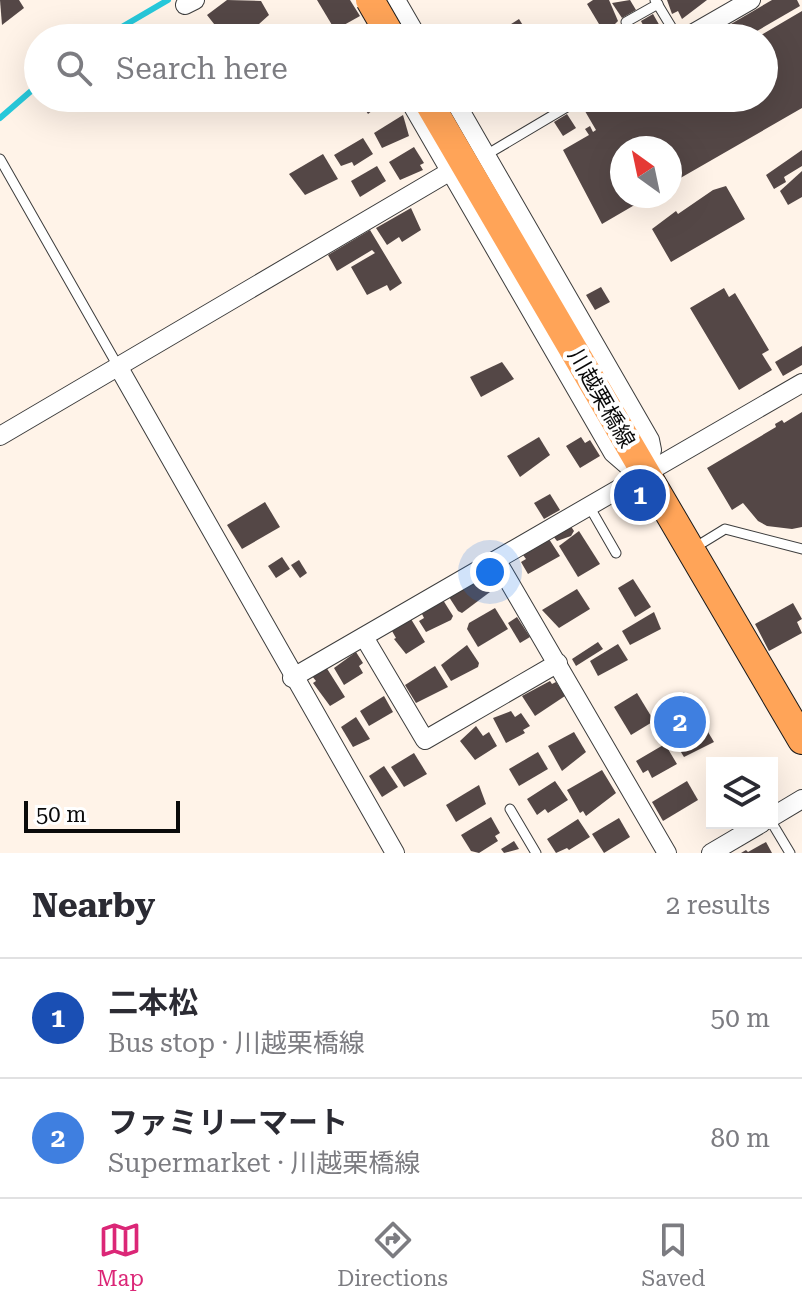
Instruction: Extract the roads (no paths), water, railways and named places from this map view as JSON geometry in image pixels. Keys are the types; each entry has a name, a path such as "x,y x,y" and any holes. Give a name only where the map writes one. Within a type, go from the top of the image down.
{"main road":[{"path":"370,0 382,24"},
{"name":"川越栗橋線","path":"434,112 802,740"}],"street":[{"path":"392,24 396,0"},
{"path":"396,0 410,24"},
{"path":"702,24 725,6 751,0"},
{"path":"416,112 613,453 628,466 645,473"},
{"path":"461,112 650,440 652,450 645,473"},
{"path":"0,436 449,172"},
{"path":"119,368 292,678 395,853"},
{"path":"292,678 802,383"},
{"path":"497,561 667,853"},
{"path":"364,637 425,740 558,663"},
{"path":"778,816 802,799"},
{"path":"711,853 752,829"}],"lane":[{"path":"626,22 656,2 669,24"},
{"path":"486,155 558,112"},
{"path":"0,159 119,368"},
{"path":"589,506 616,553"},
{"path":"691,550 725,529 802,549"},
{"path":"510,809 536,853"},
{"path":"777,829 790,853"}],"waterway":[{"path":"127,24 168,0"},
{"path":"0,118 24,97"}],"place":[{"name":"二本松","path":"640,495"},
{"name":"ファミリーマート","path":"680,722"}]}
